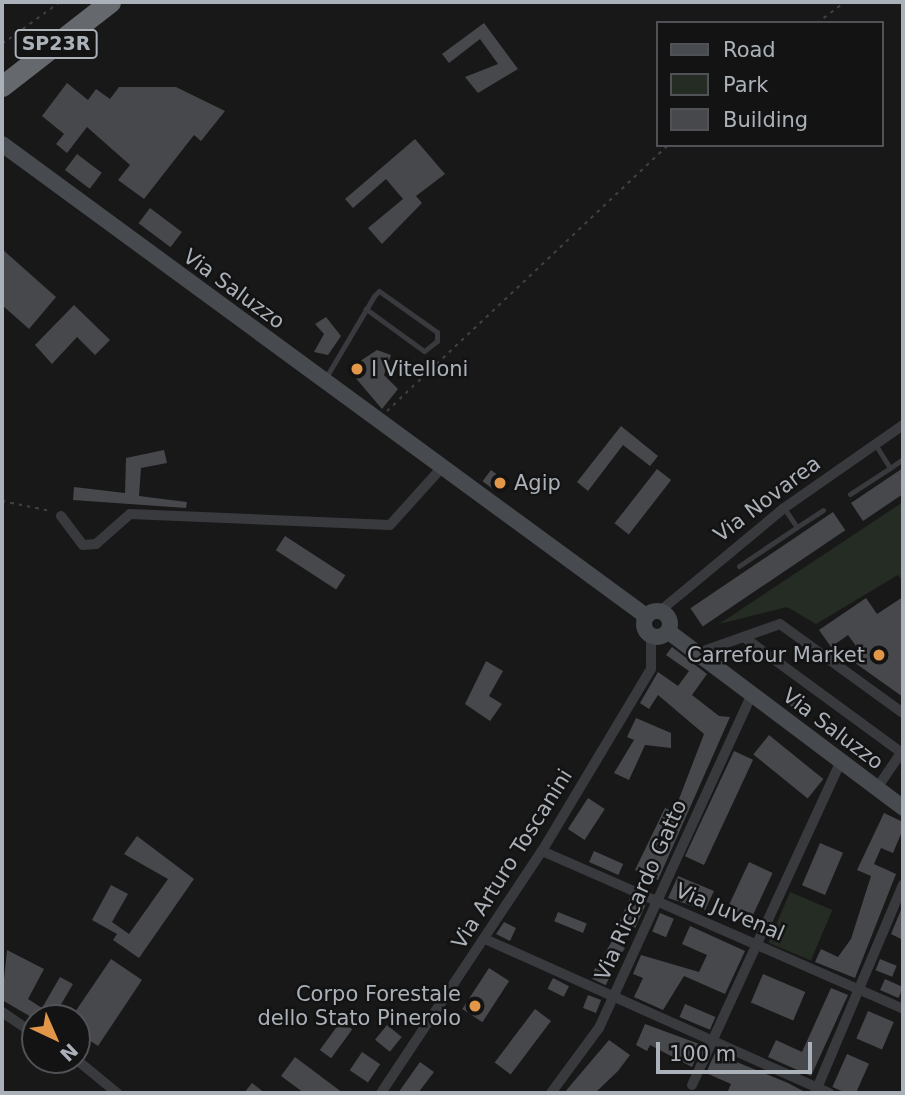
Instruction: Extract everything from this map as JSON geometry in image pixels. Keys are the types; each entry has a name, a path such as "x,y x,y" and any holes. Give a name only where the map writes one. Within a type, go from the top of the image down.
{"highway":[{"name":"SP23R","path":"2,73 93,2"},
{"name":"SP23R","path":"2,86 110,2"}],"main road":[{"name":"Via Saluzzo","path":"2,144 378,422 444,465 653,614"},
{"path":"653,614 670,619 669,632 651,637 653,614"},
{"name":"Via Saluzzo","path":"669,632 903,808"}],"street":[{"name":"Via Novarea","path":"653,614 784,508 903,425"},
{"path":"61,516 83,545 96,544 130,514 390,525 444,465"},
{"path":"698,653 780,624 903,713"},
{"name":"Via Arturo Toscanini","path":"381,1093 542,851 651,669 651,637"},
{"name":"Via Saluzzo","path":"745,638 902,752 877,788"},
{"name":"Via Riccardo Gatto","path":"551,1093 599,1028 752,694"},
{"path":"692,1085 841,761"},
{"name":"Via Juvenal","path":"542,851 903,1009"},
{"path":"816,1091 903,885"},
{"path":"485,939 713,1040 816,1091 830,1093"},
{"path":"2,1012 21,1025"},
{"path":"91,1072 117,1093"}],"lane":[{"path":"323,381 366,309 381,292 437,332 437,341 424,351 366,309"},
{"path":"876,444 890,468"},
{"path":"850,494 903,459"},
{"path":"784,508 797,527"},
{"path":"739,566 823,510"}],"path":[{"path":"2,44 60,2"},
{"path":"820,21 845,2"},
{"path":"378,422 406,386 666,147"},
{"path":"2,500 61,516"}],"green space":[{"path":"903,502 903,581 898,575 816,624 787,607 719,624"},
{"path":"790,892 832,910 811,961 769,943"}],"building":[{"path":"484,23 518,69 478,93 465,77 498,64 480,39 449,63 442,54"},
{"path":"67,83 88,100 96,89 110,99 119,87 176,87 225,111 201,141 194,135 144,199 118,180 130,165 87,127 67,153 56,144 64,134 42,116"},
{"path":"415,139 445,174 416,196 422,203 382,244 368,228 403,199 386,179 353,208 345,199"},
{"path":"77,154 102,173 90,189 65,170"},
{"path":"150,208 182,232 171,247 139,223"},
{"path":"2,249 56,297 29,329 2,305"},
{"path":"74,305 110,340 95,355 77,337 52,364 35,345"},
{"path":"326,317 341,336 328,355 314,352 324,334 315,324"},
{"path":"377,350 391,355 384,375 398,389 382,409 348,369"},
{"path":"621,426 658,456 650,466 623,445 588,491 577,482"},
{"path":"164,450 167,463 141,468 139,496 187,502 186,508 73,500 74,487 125,493 126,458"},
{"path":"903,468 903,494 863,521 851,503"},
{"path":"657,469 671,480 629,534 615,523"},
{"path":"491,470 503,479 495,490 483,481"},
{"path":"833,512 845,530 703,626 690,608"},
{"path":"285,536 345,575 336,589 276,550"},
{"path":"903,597 903,697 851,660 859,650 848,635 831,647 819,630 866,598 877,614"},
{"path":"672,647 707,674 692,695 719,716 730,717 658,880 635,870 665,808 674,812 704,734 658,695 649,709 640,703 658,672 678,686 689,671 666,655"},
{"path":"486,661 503,671 489,696 502,704 490,721 465,704"},
{"path":"794,695 813,708 807,717 788,704"},
{"path":"636,718 671,733 671,748 645,745 629,780 614,773 634,740 627,737"},
{"path":"769,735 823,779 808,798 753,754"},
{"path":"734,751 753,760 704,865 685,856"},
{"path":"588,798 605,809 585,840 568,829"},
{"path":"884,813 903,822 903,829 893,853 881,848 874,864 896,874 855,978 815,962 821,949 838,957 851,939 871,876 857,870"},
{"path":"137,836 194,879 139,958 113,940 117,934 92,920 111,885 128,894 112,922 129,934 168,879 124,854"},
{"path":"820,843 843,853 825,895 802,885"},
{"path":"594,851 623,864 618,875 589,862"},
{"path":"749,862 773,873 748,925 725,914"},
{"path":"678,876 714,891 705,910 668,898"},
{"path":"630,898 646,905 635,928 620,921"},
{"path":"903,905 903,940 891,934"},
{"path":"558,912 587,924 583,933 554,921"},
{"path":"660,913 674,919 666,937 652,931"},
{"path":"504,922 516,928 510,941 496,934"},
{"path":"690,926 745,951 725,994 684,976 663,1010 634,997 643,978 633,974 641,955 699,972 707,955 682,944"},
{"path":"612,941 625,948 618,959 605,953"},
{"path":"7,950 44,969 28,999 36,1004 21,1004 21,1011 2,1000"},
{"path":"111,959 142,980 98,1046 91,1041 91,1004 80,1004"},
{"path":"880,959 897,966 892,977 876,970"},
{"path":"489,968 509,981 482,1022 462,1009"},
{"path":"595,968 610,975 606,985 590,978"},
{"path":"763,974 805,992 793,1021 751,1003"},
{"path":"60,977 73,984 61,1004 44,1004"},
{"path":"553,978 569,986 564,997 548,989"},
{"path":"885,979 903,987 898,998 880,990"},
{"path":"831,988 848,995 811,1076 768,1057 776,1040 802,1052"},
{"path":"588,995 601,1000 596,1013 583,1008"},
{"path":"685,1004 715,1017 710,1030 680,1017"},
{"path":"535,1009 551,1021 511,1075 495,1063"},
{"path":"868,1011 894,1022 882,1050 856,1039"},
{"path":"341,1021 352,1029 331,1058 320,1050"},
{"path":"645,1024 702,1045 692,1067 650,1045 647,1051 636,1045"},
{"path":"387,1025 402,1037 390,1052 375,1040"},
{"path":"609,1040 630,1055 618,1071 595,1093 564,1093"},
{"path":"362,1052 380,1064 368,1083 350,1070"},
{"path":"715,1053 807,1093 727,1093 731,1084 706,1073"},
{"path":"847,1054 869,1064 856,1093 846,1093 832,1087"},
{"path":"295,1057 343,1093 304,1093 281,1076"},
{"path":"420,1062 434,1072 418,1093 398,1093"},
{"path":"252,1083 265,1093 244,1093"}],"place":[{"name":"I Vitelloni","path":"357,369"},
{"name":"Agip","path":"500,483"},
{"name":"Carrefour Market","path":"879,655"},
{"name":"Corpo Forestale dello Stato Pinerolo","path":"475,1006"}]}
